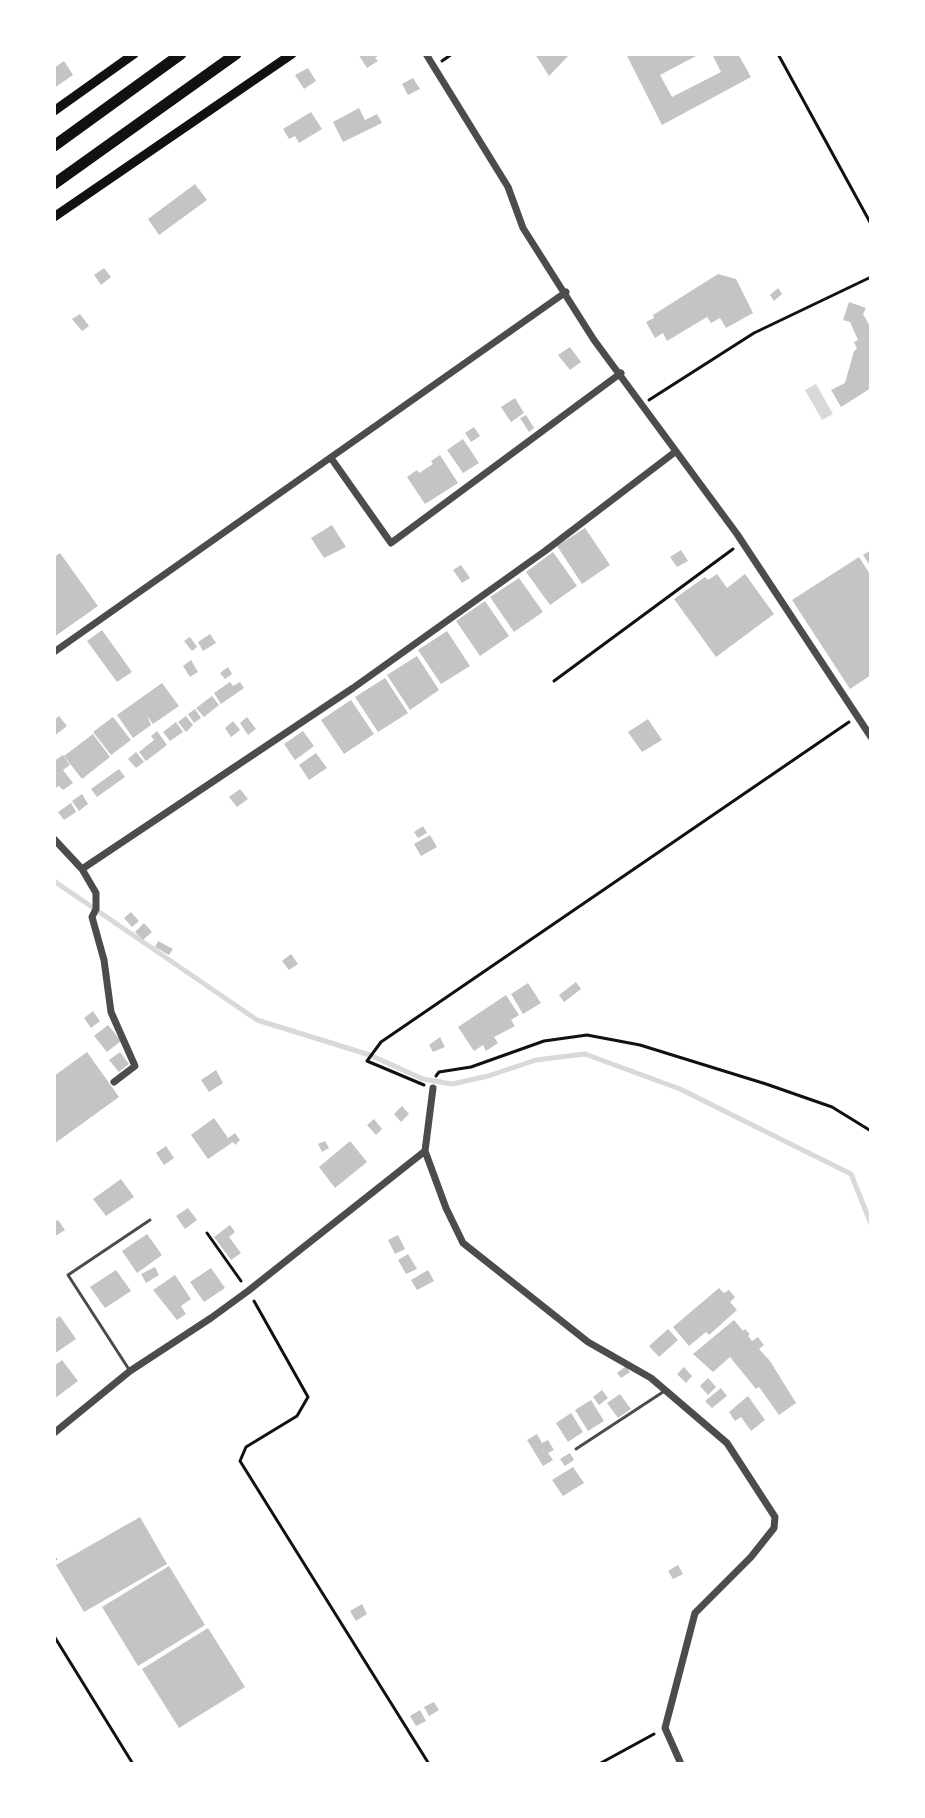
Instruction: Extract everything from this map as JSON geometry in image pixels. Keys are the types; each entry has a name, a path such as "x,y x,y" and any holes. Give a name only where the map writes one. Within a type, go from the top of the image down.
{"highway":[{"path":"54,146 181,54"},
{"path":"54,184 236,54"}],"main road":[{"path":"54,111 134,54"},
{"path":"54,217 292,54"}],"street":[{"path":"426,54 508,187 523,228 594,340 742,542 871,737"},
{"path":"54,652 566,292"},
{"path":"331,458 391,543 621,373"},
{"path":"82,869 353,688 521,568 675,452"},
{"path":"54,839 82,869 96,893 96,909 92,917 104,960 111,1012 135,1066 114,1082"},
{"path":"433,1088 425,1151 463,1243 588,1342 651,1378 727,1443 775,1517 774,1528 751,1557 695,1613 665,1728 681,1764"},
{"path":"54,1433 130,1371 248,1291 425,1151"}],"lane":[{"path":"130,1371 68,1275 150,1220"},
{"path":"576,1449 666,1390"}],"path":[{"path":"778,54 871,224"},
{"path":"643,404 754,333 871,277"},
{"path":"554,681 742,542"},
{"path":"433,1088 367,1061 381,1042 858,716"},
{"path":"433,1088 432,1082 439,1072 471,1067 544,1041 587,1035 640,1045 766,1084 832,1107 871,1131"},
{"path":"207,1233 248,1291 308,1397 297,1416 246,1447 240,1461 429,1764"},
{"path":"54,1636 133,1764"},
{"path":"599,1764 665,1728"}],"shaded area":[{"path":"816,384 833,414 822,420 805,390"}],"building":[{"path":"358,54 381,54 375,58 378,61 367,68"},
{"path":"535,54 570,54 549,76"},
{"path":"626,54 700,54 660,75 672,97 721,72 712,54 738,54 751,77 662,125"},
{"path":"64,61 73,75 54,88 54,68"},
{"path":"308,68 316,81 304,89 295,75"},
{"path":"413,78 420,89 408,95 402,84"},
{"path":"359,108 365,120 377,114 382,123 343,142 333,122"},
{"path":"311,112 322,129 299,143 295,136 289,139 283,129"},
{"path":"195,184 207,200 159,235 148,219"},
{"path":"104,268 111,277 101,285 94,275"},
{"path":"718,274 736,279 753,313 726,328 720,318 711,323 707,317 667,341 663,333 655,338 646,322"},
{"path":"778,288 782,294 774,301 770,295"},
{"path":"849,302 866,308 863,314 871,328 871,388 841,407 831,390 845,383 857,349 854,342 858,340 850,322 843,320"},
{"path":"80,314 89,326 82,331 72,319"},
{"path":"570,347 581,362 570,370 558,355"},
{"path":"515,398 524,413 511,422 501,407"},
{"path":"526,415 534,428 529,432 520,418"},
{"path":"474,427 480,436 471,442 465,433"},
{"path":"463,439 479,463 463,473 447,450"},
{"path":"440,455 458,483 425,504 407,477 433,464 431,461"},
{"path":"332,525 346,547 324,558 311,538"},
{"path":"585,528 610,565 582,584 557,546"},
{"path":"681,550 688,561 677,567 670,557"},
{"path":"871,550 871,567 863,555"},
{"path":"553,552 577,586 550,605 526,572"},
{"path":"60,553 98,606 54,637 54,557"},
{"path":"859,557 871,576 871,675 850,689 792,600"},
{"path":"461,565 470,578 462,583 453,570"},
{"path":"717,574 727,588 745,574 774,614 716,657 674,599 705,577 708,580"},
{"path":"519,578 543,612 514,632 490,597"},
{"path":"485,601 509,636 480,656 456,621"},
{"path":"102,630 132,672 117,682 87,641"},
{"path":"447,631 470,666 441,684 418,650"},
{"path":"210,634 216,643 203,651 198,642"},
{"path":"190,637 197,647 192,651 184,641"},
{"path":"417,656 439,690 410,710 387,675"},
{"path":"191,660 198,672 190,677 183,666"},
{"path":"228,667 232,674 225,679 220,673"},
{"path":"385,678 408,713 378,732 355,697"},
{"path":"230,682 233,686 240,682 244,688 221,704 214,693"},
{"path":"162,683 179,706 153,724 147,716 151,725 133,738 117,715"},
{"path":"212,696 219,705 204,717 196,708"},
{"path":"351,700 374,734 344,754 321,720"},
{"path":"195,709 201,718 194,723 188,714"},
{"path":"59,716 67,726 54,736 54,720"},
{"path":"186,716 193,725 186,732 178,722"},
{"path":"113,717 131,740 111,755 93,732"},
{"path":"247,717 256,729 248,735 240,723"},
{"path":"648,719 662,740 642,752 628,732"},
{"path":"233,721 240,730 231,737 225,728"},
{"path":"176,722 183,732 170,741 163,732"},
{"path":"157,731 167,745 146,761 139,752 154,740 151,736"},
{"path":"303,731 314,746 295,760 284,744"},
{"path":"93,734 110,757 82,779 64,756"},
{"path":"136,752 144,762 136,768 128,759"},
{"path":"316,753 327,768 309,780 299,765"},
{"path":"63,755 70,765 63,770 73,783 63,790 59,786 54,789 54,761"},
{"path":"119,769 125,777 97,797 91,789"},
{"path":"240,789 248,799 237,807 229,797"},
{"path":"82,794 88,804 79,811 72,801"},
{"path":"71,803 76,812 64,820 58,812"},
{"path":"423,826 427,833 418,838 414,832"},
{"path":"430,835 437,847 421,856 414,844"},
{"path":"131,912 139,921 132,927 124,918"},
{"path":"144,923 152,932 143,940 135,932"},
{"path":"158,941 173,949 169,955 155,947"},
{"path":"291,954 298,964 289,970 282,961"},
{"path":"576,982 581,989 564,1002 559,995"},
{"path":"528,983 541,1003 523,1014 511,994"},
{"path":"506,995 519,1015 511,1020 515,1026 494,1037 498,1043 486,1051 483,1045 474,1051 458,1027"},
{"path":"93,1011 100,1021 91,1028 84,1018"},
{"path":"108,1025 121,1041 107,1052 94,1036"},
{"path":"440,1037 445,1047 433,1052 429,1045"},
{"path":"87,1052 119,1097 54,1144 54,1076"},
{"path":"120,1052 129,1064 119,1072 109,1060"},
{"path":"216,1070 223,1083 209,1092 201,1080"},
{"path":"402,1106 409,1114 401,1122 394,1114"},
{"path":"214,1118 228,1138 235,1133 240,1140 208,1159 191,1135"},
{"path":"374,1119 382,1129 376,1135 367,1125"},
{"path":"325,1141 329,1148 322,1152 318,1144"},
{"path":"350,1141 367,1162 335,1188 319,1167"},
{"path":"166,1146 174,1158 164,1165 156,1153"},
{"path":"121,1179 134,1197 106,1216 93,1199"},
{"path":"188,1208 197,1220 185,1229 176,1216"},
{"path":"58,1220 65,1230 54,1237 54,1222"},
{"path":"230,1225 235,1232 229,1237 241,1253 231,1260 214,1237"},
{"path":"147,1234 162,1255 137,1273 122,1251"},
{"path":"398,1235 405,1249 395,1254 388,1240"},
{"path":"408,1254 417,1269 406,1274 398,1260"},
{"path":"155,1267 159,1275 146,1283 141,1274"},
{"path":"211,1268 225,1288 204,1302 190,1282"},
{"path":"116,1270 131,1291 105,1308 90,1287"},
{"path":"428,1270 434,1281 417,1290 411,1280"},
{"path":"175,1275 191,1299 181,1306 186,1314 177,1320 153,1290"},
{"path":"719,1288 724,1293 729,1290 735,1297 730,1302 737,1310 709,1335 706,1332 689,1346 673,1327"},
{"path":"60,1316 76,1339 54,1354 54,1320"},
{"path":"734,1320 750,1334 748,1336 752,1341 758,1337 764,1345 759,1349 796,1403 779,1415 759,1387 756,1389 730,1357 713,1372 693,1354"},
{"path":"668,1329 678,1340 659,1357 649,1346"},
{"path":"62,1360 78,1381 54,1399 54,1366"},
{"path":"626,1366 630,1372 621,1378 617,1373"},
{"path":"684,1367 692,1376 686,1383 677,1374"},
{"path":"708,1378 716,1387 708,1395 700,1386"},
{"path":"721,1388 727,1396 712,1408 705,1401"},
{"path":"602,1390 608,1398 599,1405 593,1397"},
{"path":"620,1394 631,1409 618,1418 607,1403"},
{"path":"748,1396 765,1420 751,1431 741,1417 735,1421 729,1412"},
{"path":"591,1400 604,1421 588,1431 575,1410"},
{"path":"571,1413 583,1432 568,1442 556,1423"},
{"path":"537,1434 542,1443 548,1440 554,1450 548,1453 553,1460 543,1466 527,1440"},
{"path":"570,1453 574,1460 565,1466 560,1459"},
{"path":"573,1467 584,1483 563,1496 552,1480"},
{"path":"140,1517 167,1564 84,1612 56,1565"},
{"path":"678,1565 683,1574 673,1579 668,1571"},
{"path":"169,1566 205,1625 138,1666 102,1607"},
{"path":"362,1604 367,1614 356,1621 350,1611"},
{"path":"208,1628 245,1687 179,1728 142,1669"},
{"path":"434,1702 439,1710 429,1716 424,1707"},
{"path":"420,1710 426,1721 416,1726 410,1716"}],"waterway":[{"path":"54,881 257,1020 370,1055 423,1079 452,1084 536,1060 585,1054 680,1089 851,1174 871,1224"}]}
